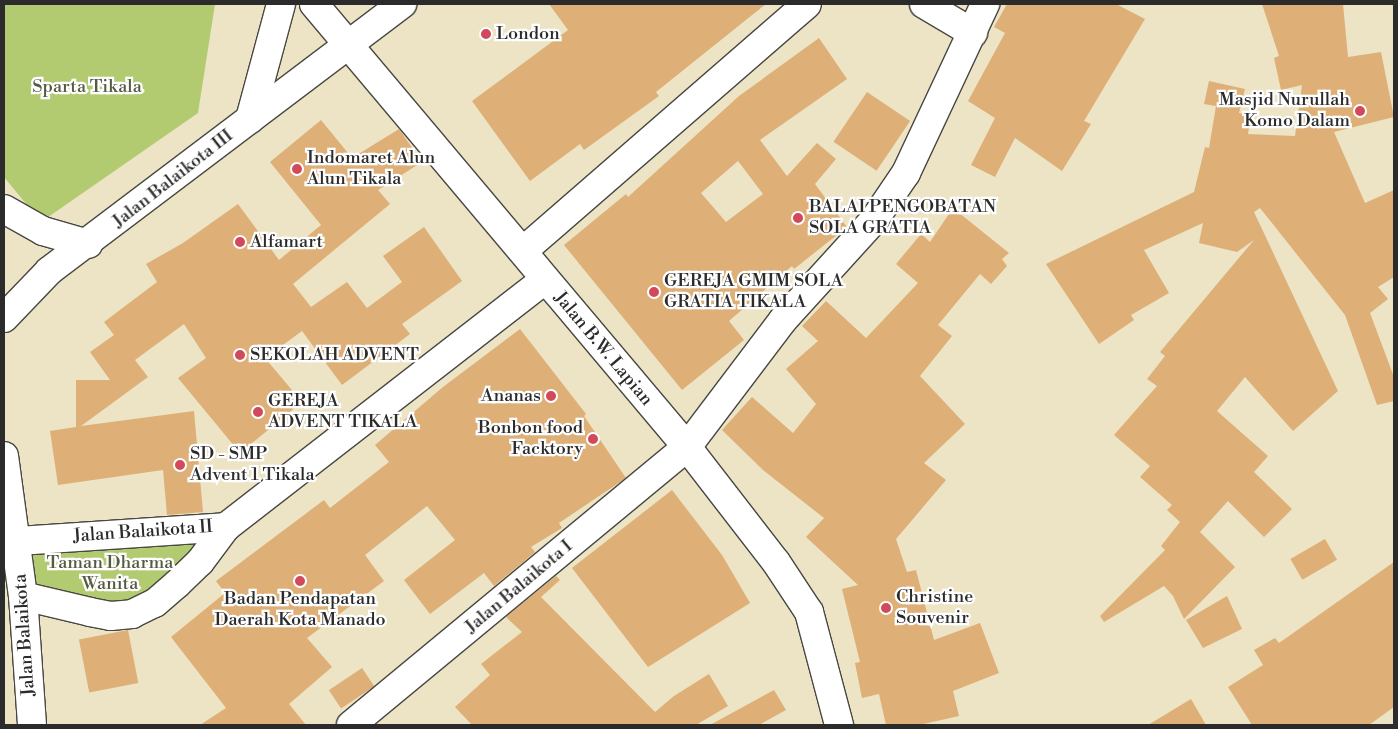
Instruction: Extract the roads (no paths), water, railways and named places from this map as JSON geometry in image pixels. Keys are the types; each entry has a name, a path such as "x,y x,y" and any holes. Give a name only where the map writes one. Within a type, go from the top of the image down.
{"street":[{"path":"250,119 281,4"},
{"name":"Jalan B.W. Lapian","path":"314,4 686,447 776,562 809,612 839,725"},
{"name":"Jalan Balaikota III","path":"4,318 43,277 250,119 349,47 402,4"},
{"path":"523,251 807,4"},
{"path":"924,4 973,33"},
{"name":"Jalan Balaikota I","path":"351,725 686,447 783,320 874,220 906,174 985,4"},
{"path":"4,209 43,230 88,244"},
{"name":"Jalan Balaikota II","path":"17,541 226,527 544,280"},
{"name":"Jalan Balaikota","path":"4,456 7,502 17,541 24,596 32,725"},
{"path":"24,596 111,616 132,614 155,603 178,584 200,562 226,527"}],"place":[{"name":"London","path":"486,34"},
{"name":"Masjid Nurullah Komo Dalam","path":"1360,111"},
{"name":"Indomaret Alun Alun Tikala","path":"297,169"},
{"name":"BALAI PENGOBATAN SOLA GRATIA","path":"798,218"},
{"name":"Alfamart","path":"240,242"},
{"name":"GEREJA GMIM SOLA GRATIA TIKALA","path":"654,292"},
{"name":"SEKOLAH ADVENT","path":"240,355"},
{"name":"Ananas","path":"551,396"},
{"name":"GEREJA ADVENT TIKALA","path":"258,412"},
{"name":"Bonbon food Facktory","path":"593,439"},
{"name":"SD - SMP Advent 1 Tikala","path":"180,465"},
{"name":"Badan Pendapatan Daerah Kota Manado","path":"300,581"},
{"name":"Christine Souvenir","path":"886,608"}],"park label":[{"name":"Sparta Tikala","path":"87,87"},
{"name":"Taman Dharma Wanita","path":"110,574"}]}
